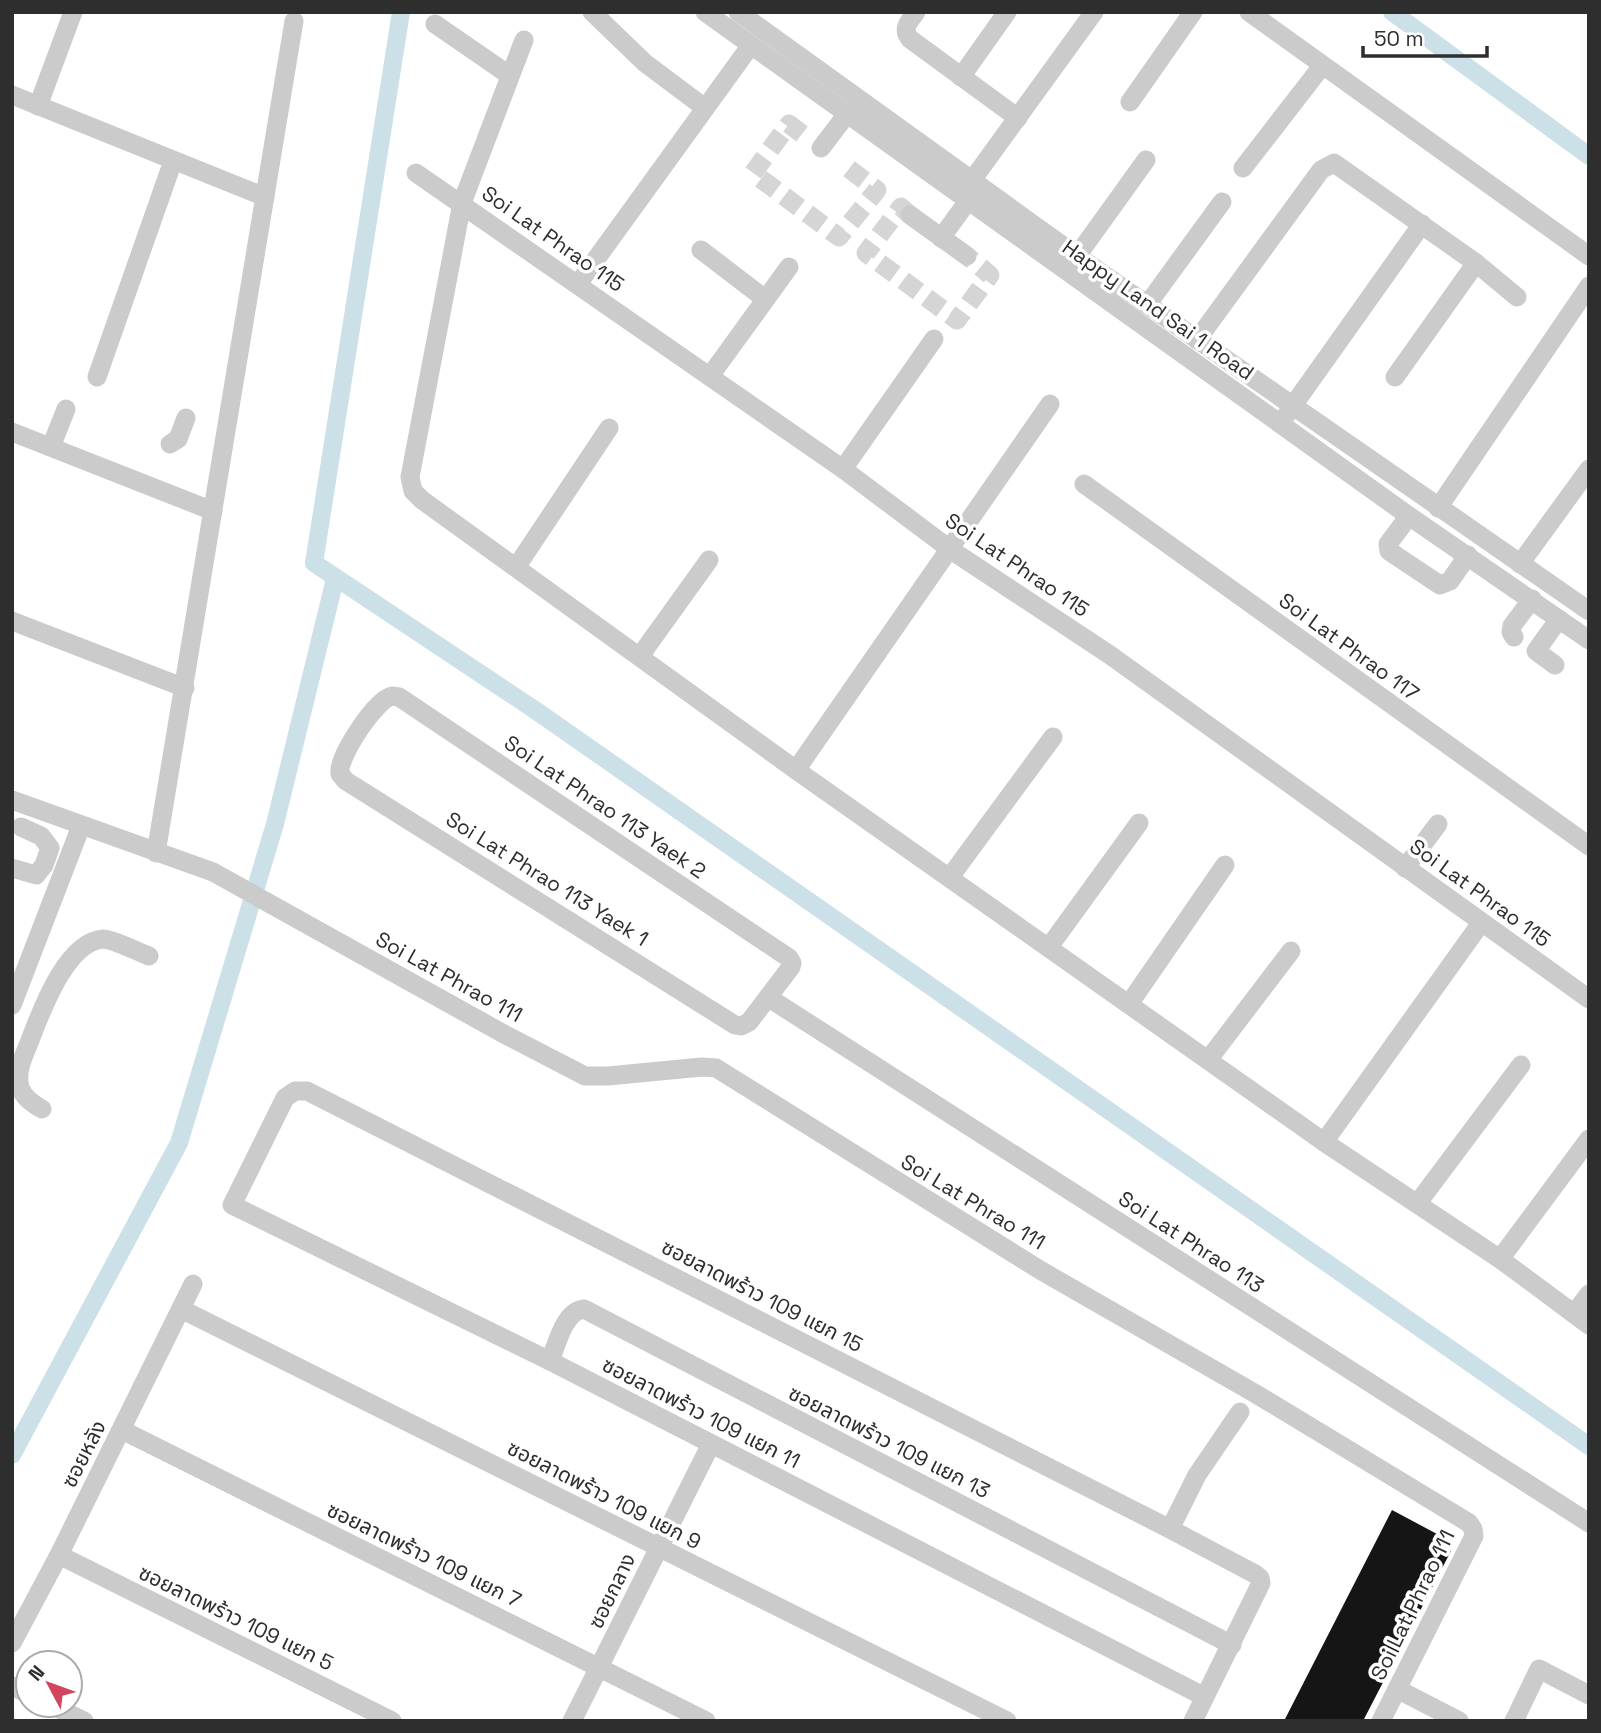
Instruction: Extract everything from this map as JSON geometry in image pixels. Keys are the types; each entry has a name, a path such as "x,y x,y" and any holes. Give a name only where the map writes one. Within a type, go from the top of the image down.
{"street":[{"path":"38,106 73,12"},
{"path":"592,12 645,63 705,108"},
{"name":"Happy Land Sai 1 Road","path":"705,12 847,114 902,142"},
{"name":"Happy Land Sai 1 Road","path":"738,12 967,193 1280,424 1589,640"},
{"path":"916,12 906,27 906,34 1018,118"},
{"path":"961,77 1007,12"},
{"path":"941,238 967,193 1094,12"},
{"path":"1130,102 1193,12"},
{"path":"1249,12 1589,256"},
{"path":"156,853 294,21"},
{"path":"435,24 509,75"},
{"path":"524,40 462,203 410,477 413,491 796,770 1324,1142 1500,1259 1581,1319 1589,1294"},
{"path":"578,284 751,45"},
{"path":"1243,168 1322,66"},
{"path":"12,95 265,197"},
{"path":"821,148 847,114"},
{"path":"97,377 173,160"},
{"path":"1077,256 1146,160"},
{"path":"1197,340 1321,170 1334,163 1476,262 1517,297"},
{"name":"Soi Lat Phrao 115","path":"416,173 843,469 951,550 1110,655 1589,999"},
{"name":"Happy Land Sai 1 Road","path":"967,193 1077,256 1589,611"},
{"path":"1147,305 1222,202"},
{"path":"910,215 967,256"},
{"path":"1280,424 1422,224"},
{"path":"701,250 765,299"},
{"path":"1395,377 1476,262"},
{"path":"710,376 789,267"},
{"path":"1438,508 1589,286"},
{"path":"843,469 934,339"},
{"path":"796,770 1051,404"},
{"path":"51,447 66,409"},
{"path":"170,444 178,439 186,418"},
{"path":"517,566 609,428"},
{"path":"12,432 213,511"},
{"path":"1520,564 1589,470"},
{"name":"Soi Lat Phrao 117","path":"1084,484 1589,846"},
{"path":"1409,516 1388,544 1389,551 1440,585 1450,581 1468,555"},
{"path":"640,656 709,560"},
{"path":"1514,637 1512,626 1532,599"},
{"path":"1555,665 1536,651 1559,619"},
{"path":"12,621 185,688"},
{"name":"Soi Lat Phrao 113 Yaek 2","path":"361,729 375,707 386,697 399,698 411,705 789,958 791,967 769,998"},
{"name":"Soi Lat Phrao 113 Yaek 1","path":"361,729 341,761 341,774 346,781 735,1025 741,1026 749,1022 769,998"},
{"path":"950,877 1054,737"},
{"path":"12,868 36,875 44,865 50,848 41,836 16,826 20,803"},
{"name":"Soi Lat Phrao 111","path":"20,803 213,872 585,1076 716,1068 1040,1270 1256,1394 1469,1523 1474,1536 1381,1721"},
{"path":"1049,947 1139,823"},
{"path":"1405,868 1437,824"},
{"path":"46,999 14,992 81,826"},
{"path":"1129,1004 1225,865"},
{"path":"1324,1142 1481,923"},
{"path":"42,1109 31,1103 21,1091 18,1081 20,1065 46,999 78,952 89,943 105,939 149,956"},
{"path":"1208,1060 1291,951"},
{"name":"Soi Lat Phrao 113","path":"769,998 1589,1523"},
{"path":"1417,1204 1521,1065"},
{"name":"ซอยลาดพร้าว 109 แยก 15","path":"261,1146 285,1098 295,1091 307,1091 1170,1529 1260,1578 1261,1583 1232,1645"},
{"path":"1500,1259 1589,1139"},
{"name":"ซอยลาดพร้าว 109 แยก 11","path":"261,1146 232,1205 550,1361 1205,1697"},
{"name":"ซอยหลัง","path":"12,1643 59,1555 193,1284"},
{"name":"ซอยลาดพร้าว 109 แยก 9","path":"181,1309 1007,1721"},
{"name":"ซอยลาดพร้าว 109 แยก 13","path":"550,1361 569,1316 575,1310 584,1309 1232,1645"},
{"path":"1170,1529 1197,1475 1240,1412"},
{"name":"ซอยลาดพร้าว 109 แยก 7","path":"122,1430 706,1721"},
{"name":"ซอยกลาง","path":"572,1721 711,1444"},
{"name":"ซอยลาดพร้าว 109 แยก 5","path":"59,1555 392,1721"},
{"path":"1193,1721 1232,1645"},
{"path":"1514,1721 1539,1669 1589,1695"},
{"path":"1397,1689 1458,1721"}],"building":[{"path":"1392,1510 1437,1534 1433,1542 1451,1551 1363,1721 1284,1721"}],"waterway":[{"path":"401,12 314,563 535,710 1589,1446"},
{"path":"1392,12 1589,156"},
{"path":"12,1455 179,1143 275,824 335,579"}],"tunnel":[{"path":"802,134 789,124 753,173 839,237 877,190 848,168"},
{"path":"910,215 901,207 866,253 957,320 990,275 967,256"}]}
